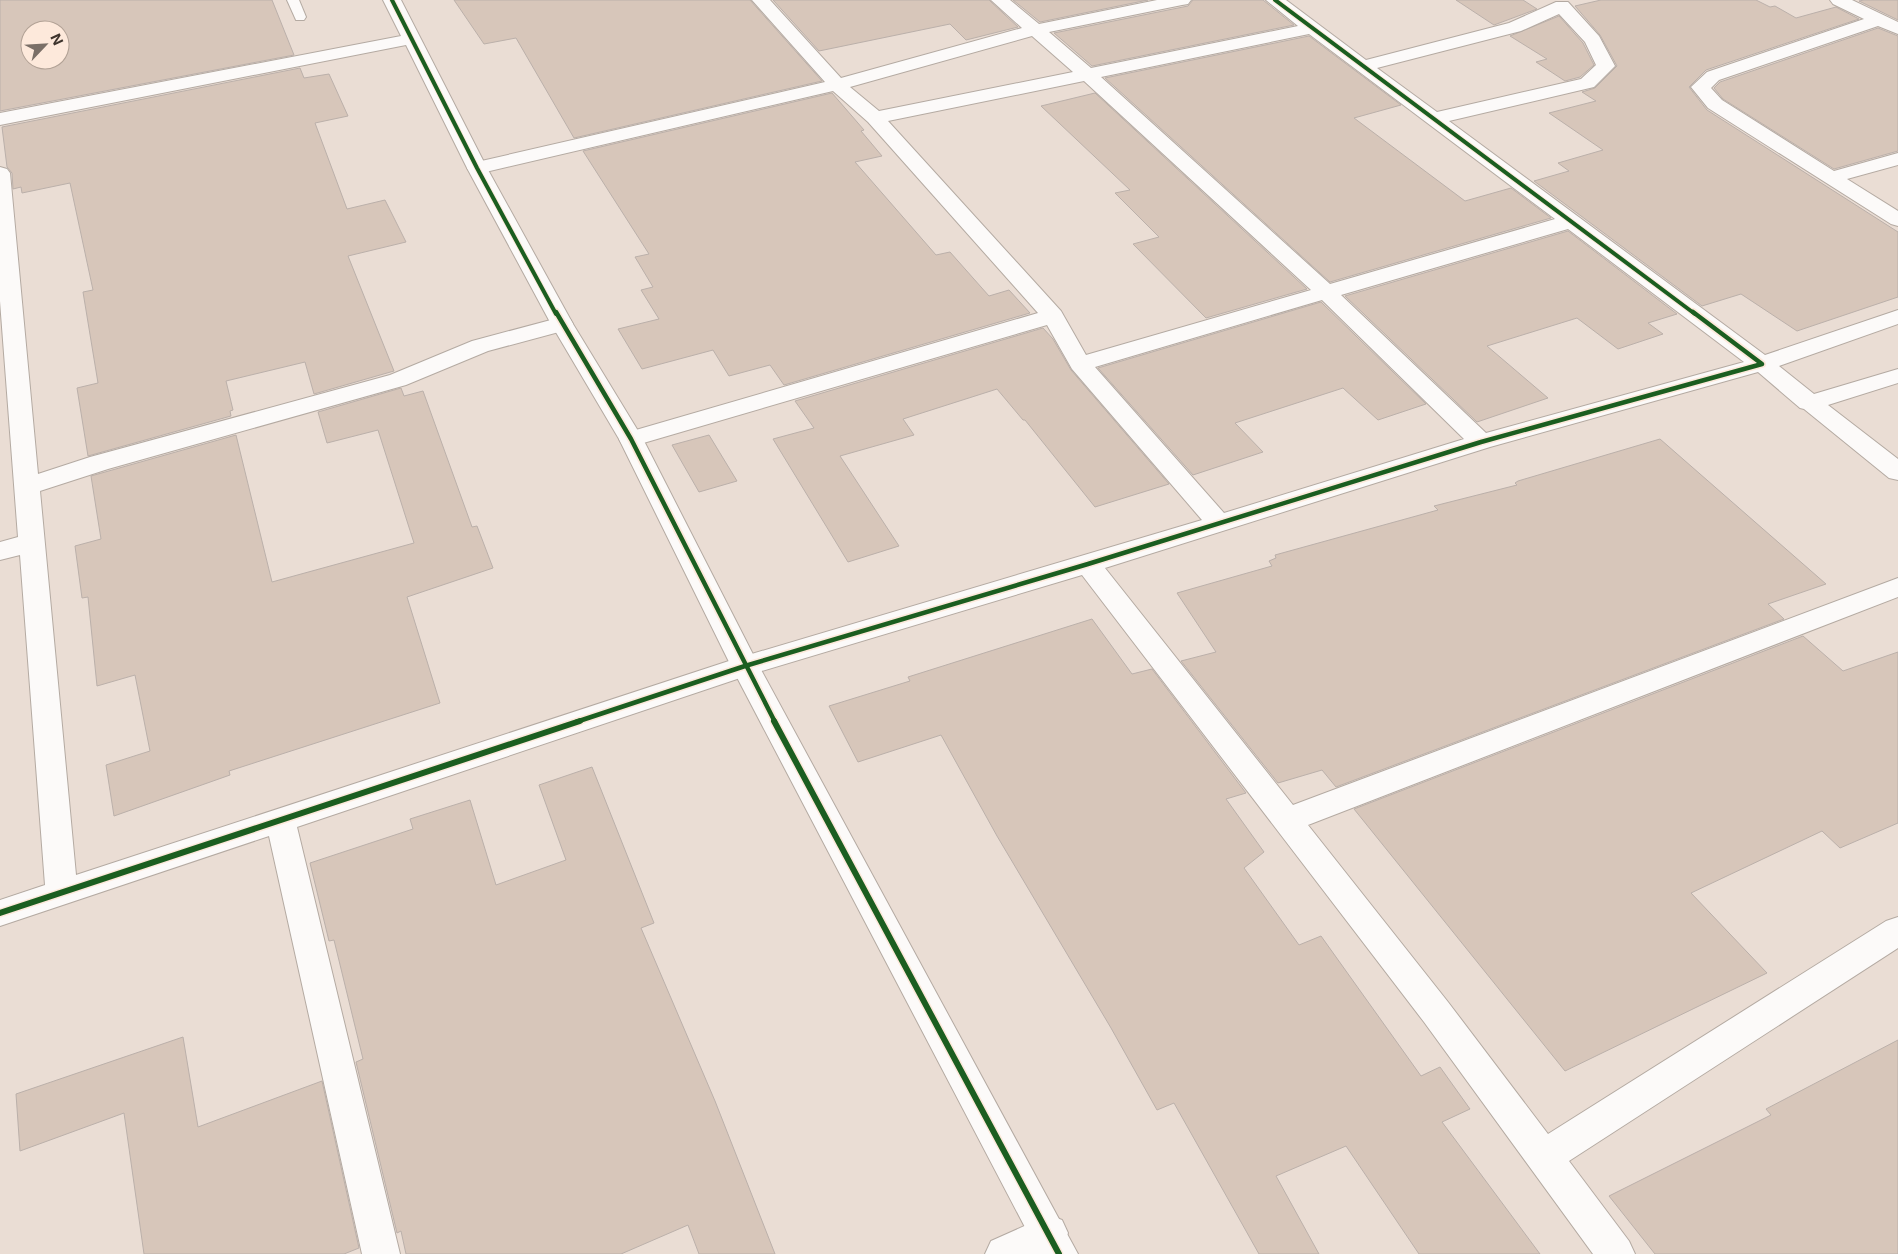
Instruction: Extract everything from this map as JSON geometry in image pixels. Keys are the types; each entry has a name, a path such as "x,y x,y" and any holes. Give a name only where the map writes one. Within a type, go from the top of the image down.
{"street":[{"path":"392,0 477,168 562,324 631,439 745,666 1054,1243 1004,1254"},
{"path":"761,0 837,85 875,118 1053,316 1080,364 1219,523"},
{"path":"1000,0 1086,73 1326,292 1481,442"},
{"path":"477,168 837,85 1035,30 1182,0"},
{"path":"1275,0 1762,364 1808,403 1898,472"},
{"path":"1839,0 1898,29"},
{"path":"1363,66 1515,27 1557,3 1593,40 1606,66 1587,83 1435,118"},
{"path":"1879,20 1713,76 1700,87 1715,104 1898,220"},
{"path":"875,118 1086,73 1312,28"},
{"path":"0,119 412,39"},
{"path":"1830,178 1898,160"},
{"path":"0,173 62,892"},
{"path":"1080,364 1571,221"},
{"path":"631,439 1053,316"},
{"path":"0,914 745,666 1088,564 1481,442 1762,364 1898,316"},
{"path":"26,487 99,463 398,380 480,346 562,324"},
{"path":"1808,403 1898,376"},
{"path":"0,551 31,543"},
{"path":"1088,564 1436,1012 1616,1254"},
{"path":"1287,820 1898,587"},
{"path":"280,820 380,1254"},
{"path":"1544,1157 1898,930"}],"lane":[{"path":"293,0 300,17"}],"building":[{"path":"0,0 272,0 294,55 0,111"},
{"path":"454,0 750,0 822,81 574,138 516,38 484,44"},
{"path":"773,0 989,0 1018,27 966,40 950,24 819,51"},
{"path":"1013,0 1148,0 1040,22"},
{"path":"1193,0 1263,0 1294,25 1092,66 1054,33 1188,6"},
{"path":"1456,0 1523,0 1537,9 1494,25"},
{"path":"1601,0 1756,0 1770,7 1775,6 1796,18 1836,7 1859,19 1706,70 1689,87 1707,110 1898,232 1898,297 1797,331 1741,294 1702,306 1534,181 1569,171 1558,163 1603,150 1549,113 1596,101 1582,92 1595,88 1617,66 1600,35 1575,6"},
{"path":"1898,0 1898,20 1859,1"},
{"path":"1559,16 1583,43 1594,65 1580,77 1565,81 1536,62 1547,59 1510,36"},
{"path":"1878,28 1898,36 1898,151 1834,169 1723,99 1714,88 1720,82"},
{"path":"1309,36 1401,105 1354,118 1465,201 1511,188 1551,218 1330,282 1105,78"},
{"path":"300,68 304,78 329,74 348,116 315,123 347,209 385,200 406,242 348,256 394,371 314,394 305,362 226,381 233,410 230,411 231,416 88,456 77,388 98,383 83,292 93,290 70,183 22,193 21,187 13,189 12,173 7,167 2,127"},
{"path":"832,93 864,130 861,131 882,156 855,162 936,255 950,252 989,296 1009,290 1030,313 784,385 770,365 729,376 713,350 642,369 618,329 659,319 641,290 653,287 635,257 649,254 583,151"},
{"path":"1095,93 1307,289 1206,318 1133,244 1159,237 1115,193 1130,190 1041,106"},
{"path":"1568,231 1677,314 1648,323 1663,334 1618,349 1577,318 1487,346 1548,398 1477,422 1345,296"},
{"path":"1321,302 1426,404 1378,420 1343,388 1235,423 1263,452 1193,475 1098,368"},
{"path":"1043,328 1053,339 1071,370 1169,484 1095,507 1025,420 997,389 903,419 914,435 840,456 899,546 848,562 773,439 814,428 795,401"},
{"path":"401,388 404,396 423,391 472,527 477,526 493,568 407,597 440,703 229,771 230,775 114,816 106,765 150,751 135,675 97,686 88,597 82,598 75,546 101,539 91,476 236,435 272,582 414,543 378,430 327,443 318,412"},
{"path":"709,435 737,481 699,492 672,445"},
{"path":"1660,439 1826,584 1768,604 1784,619 1336,787 1322,770 1278,783 1181,661 1216,652 1177,593 1272,566 1269,561 1276,558 1275,555 1438,510 1434,506 1517,485 1515,483 1518,481"},
{"path":"1092,619 1132,674 1152,669 1246,793 1226,799 1264,852 1244,868 1299,945 1321,936 1421,1076 1440,1067 1470,1109 1442,1122 1540,1254 1419,1254 1346,1146 1276,1176 1319,1254 1259,1254 1174,1103 1157,1110 1111,1028 997,836 941,735 858,762 829,706 910,681 908,677"},
{"path":"1803,636 1843,671 1898,652 1898,823 1840,848 1822,831 1691,893 1767,973 1565,1071 1354,809"},
{"path":"592,767 654,923 641,928 715,1101 775,1254 699,1254 688,1225 621,1254 406,1254 401,1231 397,1233 356,1062 363,1059 334,940 329,941 310,863 413,829 410,819 470,800 496,885 566,860 539,785"},
{"path":"183,1037 198,1127 322,1081 359,1248 344,1254 144,1254 124,1113 20,1151 16,1094"},
{"path":"1898,1040 1898,1254 1655,1254 1609,1196 1771,1115 1766,1109"}],"cycle path":[{"path":"392,0 477,168 562,324 631,439 745,666 1059,1254"},
{"path":"0,913 745,666 1088,564 1481,442 1762,364 1275,0"}]}
